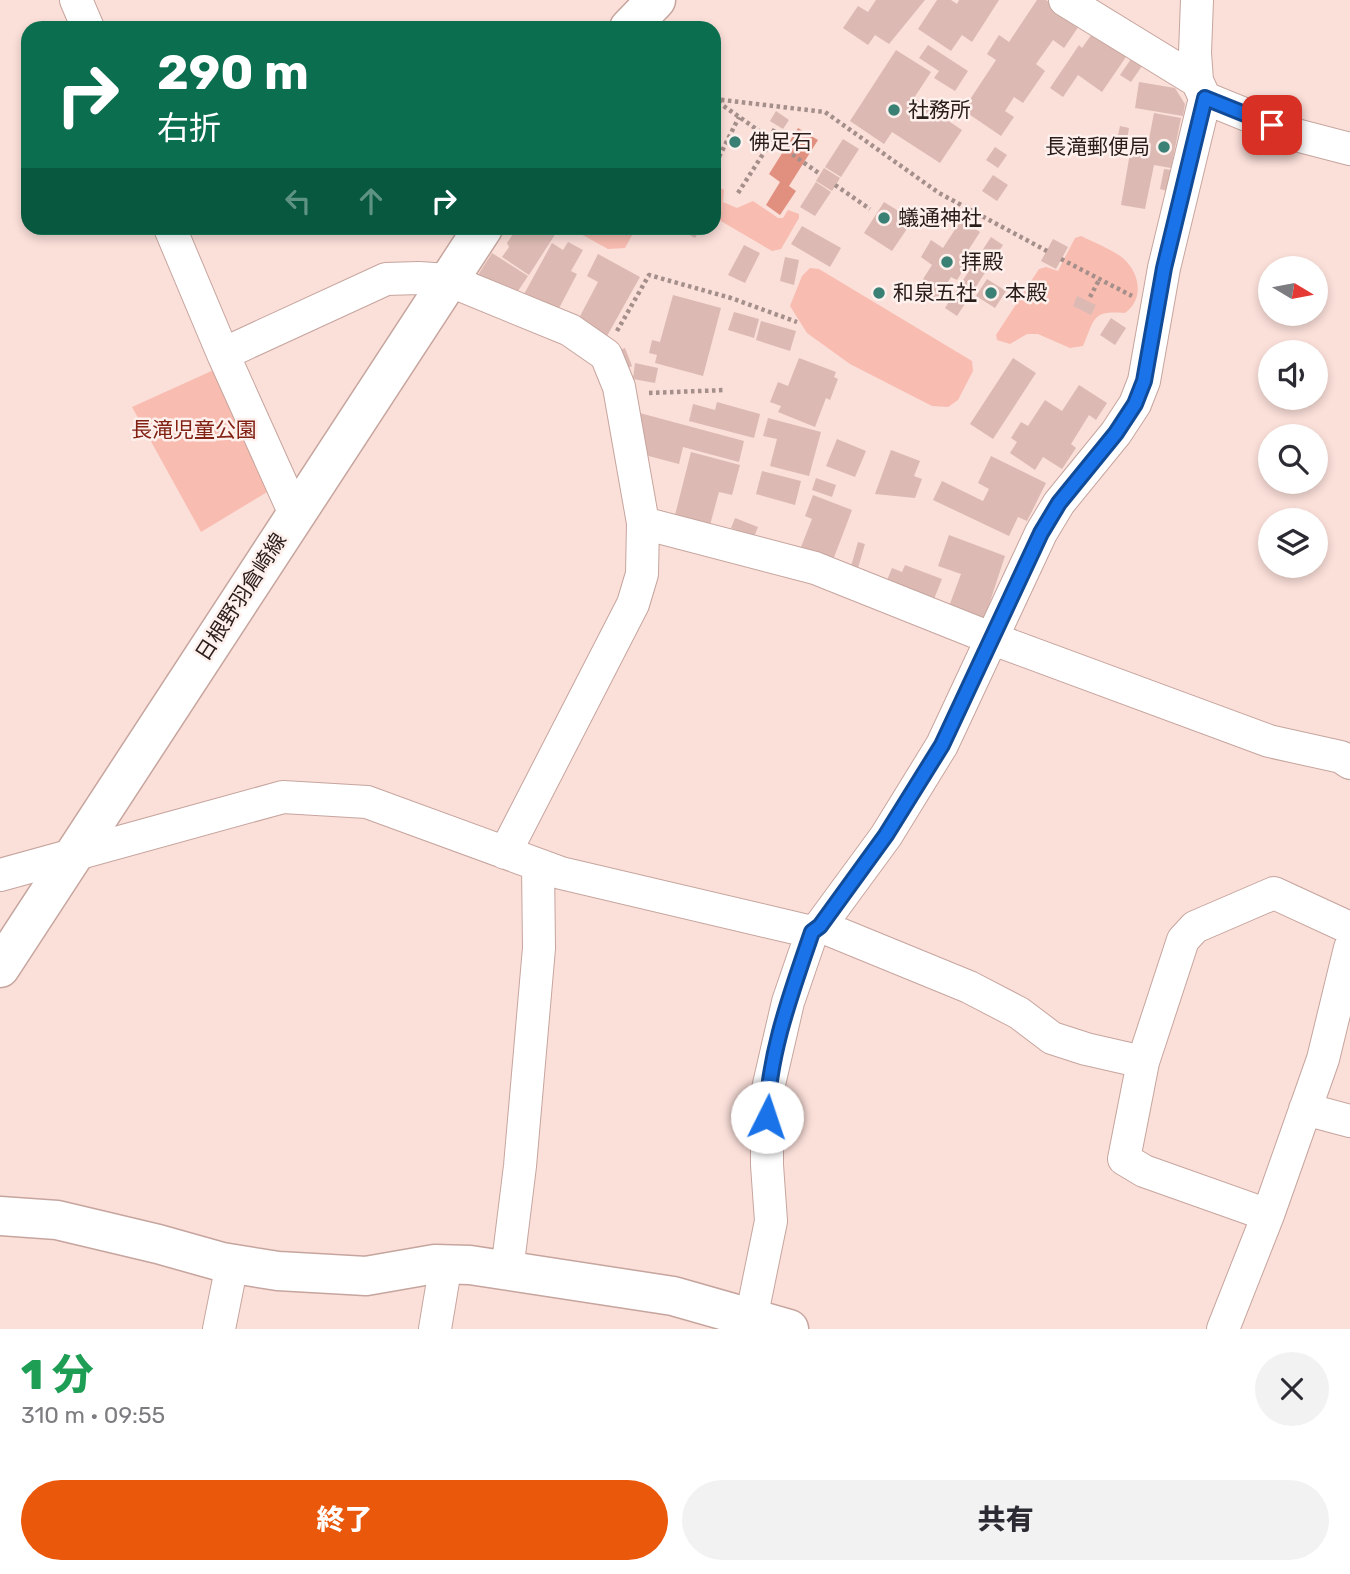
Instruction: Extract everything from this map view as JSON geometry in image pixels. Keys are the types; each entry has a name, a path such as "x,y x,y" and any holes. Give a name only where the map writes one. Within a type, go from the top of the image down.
{"main road":[{"path":"636,21 656,0"},
{"name":"日根野羽倉崎線","path":"0,968 478,235"},
{"path":"0,1216 57,1220 232,1264 278,1271 366,1276 446,1263 507,1270 673,1296 732,1320 789,1329"}],"street":[{"path":"76,0 85,21"},
{"path":"1065,0 1201,89 1296,135 1350,149"},
{"path":"732,1320 771,1221 766,1165 768,1093 788,1002 816,929 886,835 942,745 1041,533 1059,503 1116,433 1135,404 1144,381 1201,89 1195,53 1197,0"},
{"path":"173,235 295,514"},
{"path":"223,354 386,279 419,278 448,280 570,330 604,354 620,394 643,523 642,574 633,604 505,853"},
{"path":"643,523 815,568 993,639 1269,741 1341,757 1350,764"},
{"path":"0,875 283,797 367,802 561,873 816,929 969,987 1019,1013 1052,1038 1143,1062"},
{"path":"507,1270 520,1166 539,948 538,865"},
{"path":"1268,1215 1144,1171 1124,1159 1143,1062 1183,940 1195,927 1275,893 1350,928"},
{"path":"1223,1329 1268,1215 1323,1059 1350,948"},
{"path":"1305,1109 1350,1121"},
{"path":"435,1329 446,1263"},
{"path":"219,1329 232,1264"}],"path":[{"path":"721,101 825,112 939,193 1047,251"},
{"path":"721,104 820,174"},
{"path":"721,153 739,117"},
{"path":"738,193 776,127"},
{"path":"835,185 870,209"},
{"path":"1061,259 1157,308"},
{"path":"604,354 649,275 731,298 797,322"},
{"path":"1090,297 1099,279"},
{"path":"620,394 725,390"}],"green space":[{"path":"721,188 724,190 723,202 737,208 753,201 778,218 783,218 788,210 799,214 781,249 772,251 721,221"},
{"path":"583,235 632,235 625,248 608,249"},
{"path":"1081,236 1116,253 1130,266 1138,288 1131,308 1125,313 1106,313 1096,318 1083,346 1070,348 1038,334 1027,334 1010,344 997,340 996,335 1039,269 1046,267 1058,271 1075,238"},
{"path":"810,268 819,269 972,361 973,371 958,400 948,407 932,406 850,364 807,333 790,306 802,276"},
{"name":"長滝児童公園","path":"216,369 267,492 201,532 132,407"}],"shaded area":[{"path":"798,128 818,140 789,186 796,191 780,215 766,205 780,182 769,174"}],"building":[{"path":"876,0 925,0 889,44 875,35 868,45 843,28 858,6 868,12"},
{"path":"937,0 951,0 957,4 959,0 999,0 972,42 962,35 951,51 918,29"},
{"path":"1037,0 1046,0 1081,23 1064,48 1053,40 1036,64 1045,71 1023,103 1014,97 1005,111 1014,117 1001,136 963,110 996,60 987,54 999,35 1009,42"},
{"path":"1094,31 1128,54 1102,92 1078,75 1063,97 1050,88 1079,45 1082,48"},
{"path":"928,45 968,71 955,91 934,78 939,71 919,58"},
{"name":"社務所","path":"896,50 931,72 914,98 962,130 940,163 892,132 884,144 850,121"},
{"path":"1131,59 1142,66 1131,82 1120,75"},
{"path":"1139,82 1175,88 1185,104 1183,116 1135,108"},
{"path":"776,111 789,120 783,129 770,121"},
{"path":"1154,113 1181,118 1171,168 1154,165 1145,209 1121,205 1133,136 1149,139"},
{"path":"1120,126 1129,128 1126,147 1116,145"},
{"path":"843,139 859,149 841,177 825,167"},
{"path":"995,147 1007,155 998,168 986,160"},
{"path":"824,168 840,178 832,191 816,181"},
{"path":"1164,169 1171,170 1167,191 1160,189"},
{"path":"993,175 1008,185 997,201 982,191"},
{"path":"816,182 831,192 815,216 800,207"},
{"path":"884,202 913,220 892,251 864,233"},
{"name":"拝殿","path":"961,220 980,232 962,260 967,264 957,280 951,277 935,302 916,290 932,265 921,257 931,240 943,248"},
{"path":"802,226 841,248 830,267 791,244"},
{"path":"512,235 555,235 529,275 502,257 509,247 507,243"},
{"path":"991,237 1003,245 957,316 945,308"},
{"path":"1053,239 1068,247 1056,269 1041,261"},
{"path":"568,242 583,250 571,271 577,274 556,314 523,296 552,243 563,250"},
{"path":"744,245 760,253 745,283 728,275"},
{"path":"492,253 528,276 514,297 476,278"},
{"path":"598,254 640,277 607,336 578,320 598,282 587,276"},
{"path":"785,257 799,260 794,285 780,281"},
{"name":"本殿","path":"987,279 1006,291 995,308 976,296"},
{"path":"673,295 721,308 703,376 655,363 657,355 649,353 652,340 660,342"},
{"path":"1077,296 1096,305 1091,315 1073,306"},
{"path":"734,312 759,319 754,338 728,330"},
{"path":"1111,318 1126,328 1115,345 1100,335"},
{"path":"761,321 796,331 790,351 756,340"},
{"path":"625,348 632,366 626,369 618,351"},
{"path":"799,358 836,372 834,377 838,379 830,400 826,398 815,427 778,412 781,406 770,402 778,382 788,386"},
{"path":"1013,358 1036,373 993,439 970,424"},
{"path":"635,363 658,368 655,383 633,379"},
{"path":"1079,385 1107,403 1096,420 1089,415 1071,444 1076,448 1062,469 1043,457 1035,470 1010,453 1017,442 1011,438 1021,422 1028,426 1045,400 1062,411"},
{"path":"717,402 760,414 754,438 689,421 693,404 715,410"},
{"path":"636,412 744,441 739,462 683,447 679,464 641,454"},
{"path":"768,418 821,432 809,476 770,466 777,439 763,436"},
{"path":"837,439 866,451 855,477 826,466"},
{"path":"891,450 920,461 914,476 922,479 915,498 875,494"},
{"path":"691,452 740,465 732,495 719,492 710,525 675,515"},
{"path":"991,456 1046,483 1027,521 1018,517 1009,536 933,500 942,481 983,501 989,489 978,483"},
{"path":"762,471 801,481 795,505 756,494"},
{"path":"816,478 836,485 832,497 812,490"},
{"path":"813,495 852,510 833,560 801,547 812,519 805,516"},
{"path":"735,518 758,527 754,537 731,528"},
{"path":"949,535 1005,556 983,623 948,609 961,574 938,566"},
{"path":"858,542 865,544 858,568 851,566"},
{"path":"905,565 942,579 932,604 885,585 892,568 902,572"}],"place":[{"name":"社務所","path":"894,110"},
{"name":"佛足石","path":"735,142"},
{"name":"長滝郵便局","path":"1164,147"},
{"name":"蟻通神社","path":"884,218"},
{"name":"拝殿","path":"947,262"},
{"name":"和泉五社","path":"879,293"},
{"name":"本殿","path":"991,293"}],"route":[{"path":"767,1117 768,1093 788,1002 812,932 820,926 886,835 942,745 1041,533 1059,503 1116,433 1135,404 1144,381 1164,268 1205,98 1272,125"}]}
